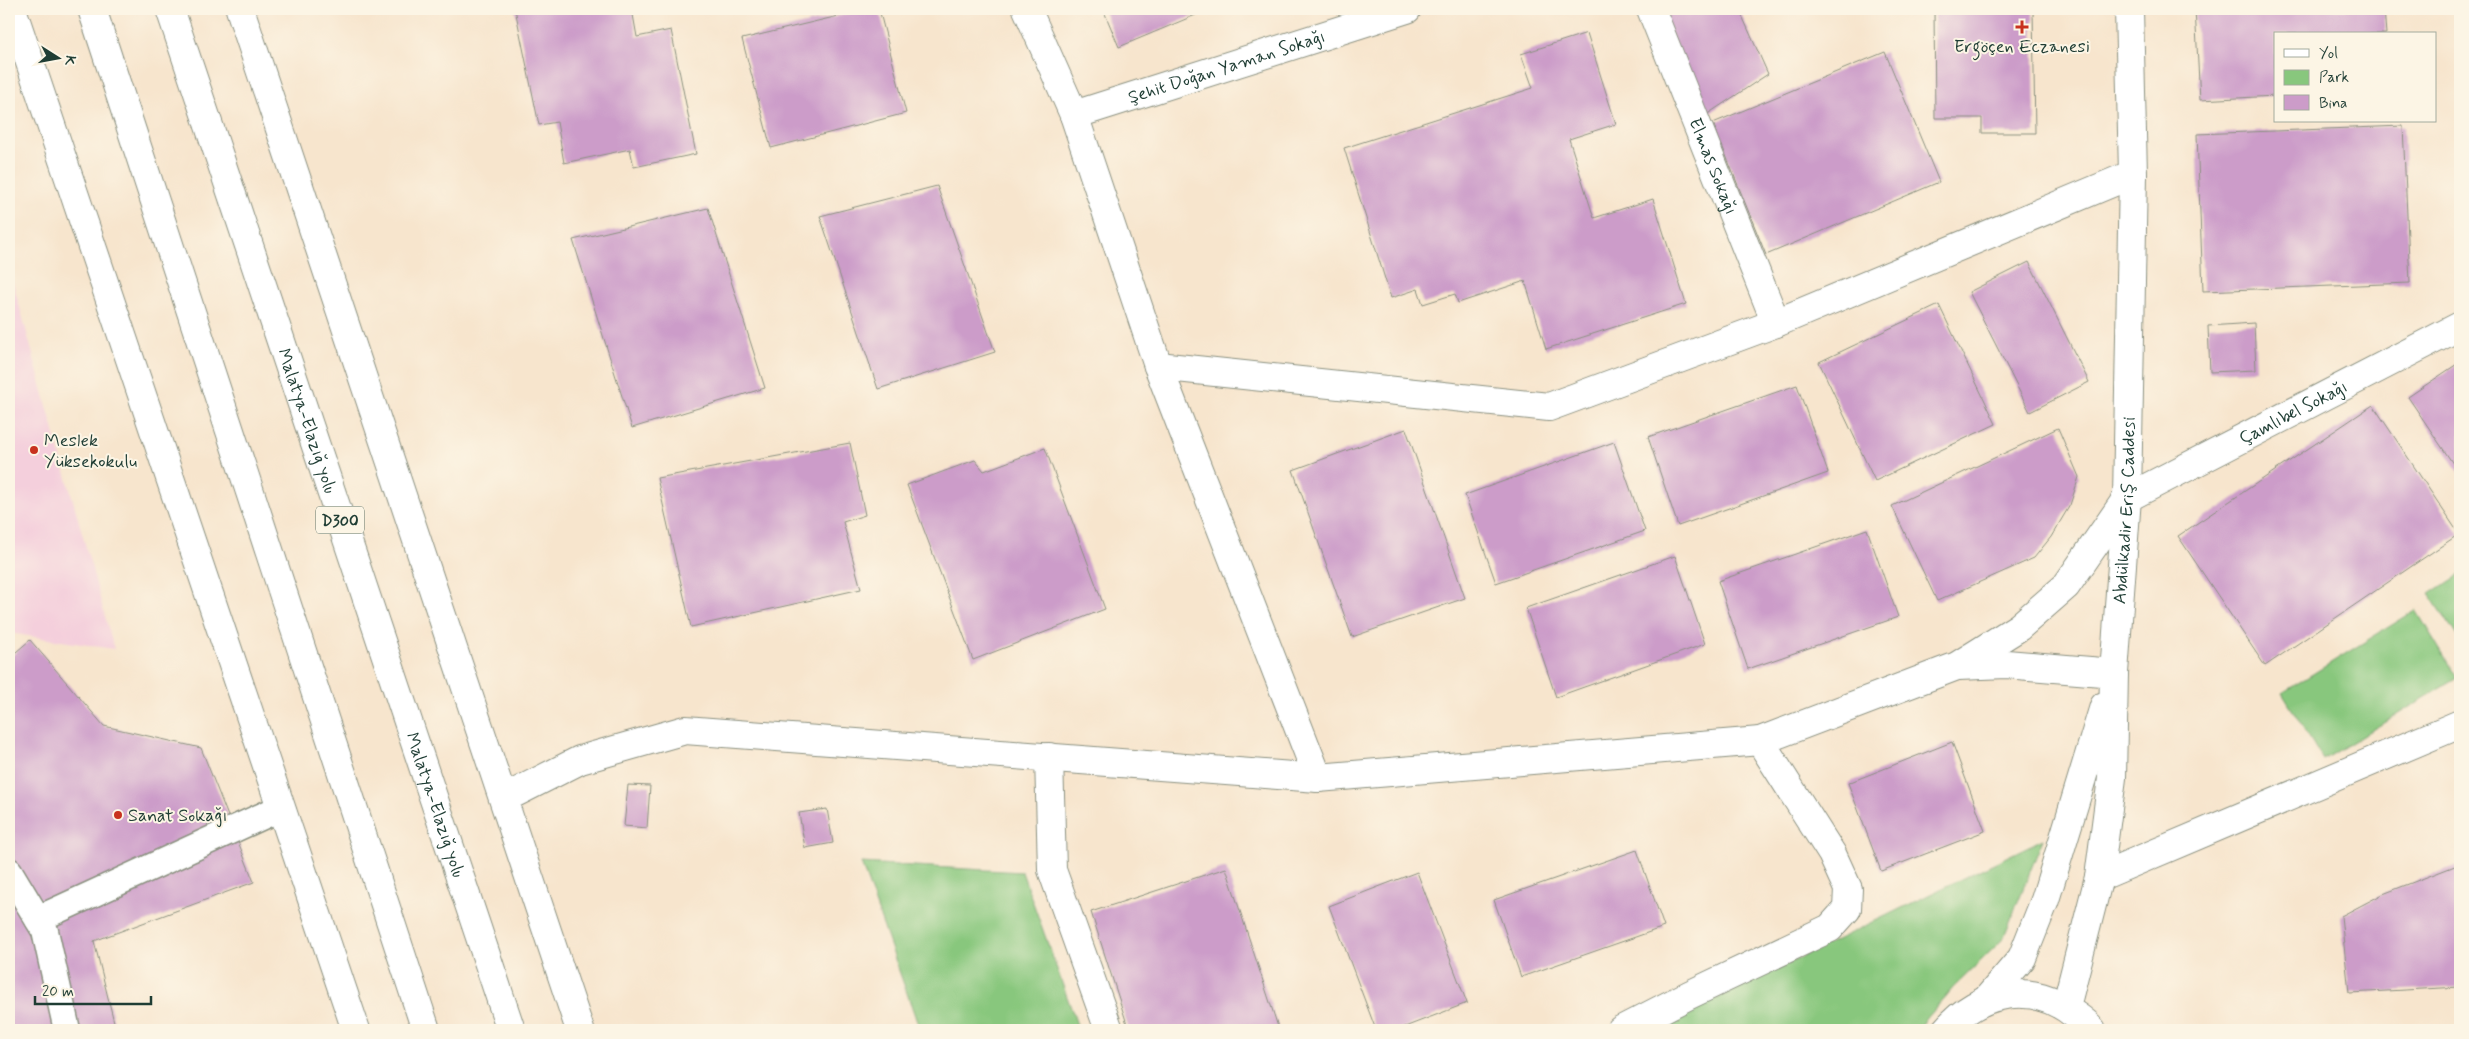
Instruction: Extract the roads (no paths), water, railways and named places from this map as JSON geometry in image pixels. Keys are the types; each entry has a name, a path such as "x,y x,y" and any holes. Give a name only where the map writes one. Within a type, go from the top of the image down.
{"main road":[{"path":"12,9 356,1030"},
{"path":"92,9 426,1030"},
{"name":"Malatya-Elazığ yolu","path":"170,9 511,1030"},
{"path":"240,9 505,798 580,1030"},
{"path":"1027,9 1074,116 1158,366 1318,778"},
{"name":"Şehit Doğan Yaman Sokağı","path":"1074,116 1407,9"},
{"name":"Elmas Sokağı","path":"1651,9 1776,323"},
{"name":"Abdülkadir Eriş Caddesi","path":"2066,1007 2099,877 2112,778 2114,673 2127,498 2133,174 2129,9"},
{"path":"1158,366 1550,407 1776,323 2133,174"},
{"name":"Çamlıbel Sokağı","path":"2127,498 2460,326"},
{"path":"505,798 580,760 684,730 1318,778 1760,741 1957,666 2019,627 2066,586 2127,498"},
{"path":"1957,666 2006,664 2114,673 2046,900 2022,958 1987,999"},
{"path":"2099,877 2460,724"},
{"path":"1621,1030 1689,995 1830,928 1847,909 1848,889 1832,854 1760,741"},
{"path":"1049,757 1052,870 1109,1030"},
{"path":"1946,1030 1958,1015 1987,999 2015,992 2040,996 2066,1007 2092,1029"}],"street":[{"path":"38,919 280,808"},
{"path":"9,871 45,931 67,1030"}],"place":[{"name":"Ergöçen Eczanesi","path":"2022,27"},
{"name":"Meslek Yüksekokulu","path":"34,450"},
{"name":"Sanat Sokağı","path":"118,815"}]}
